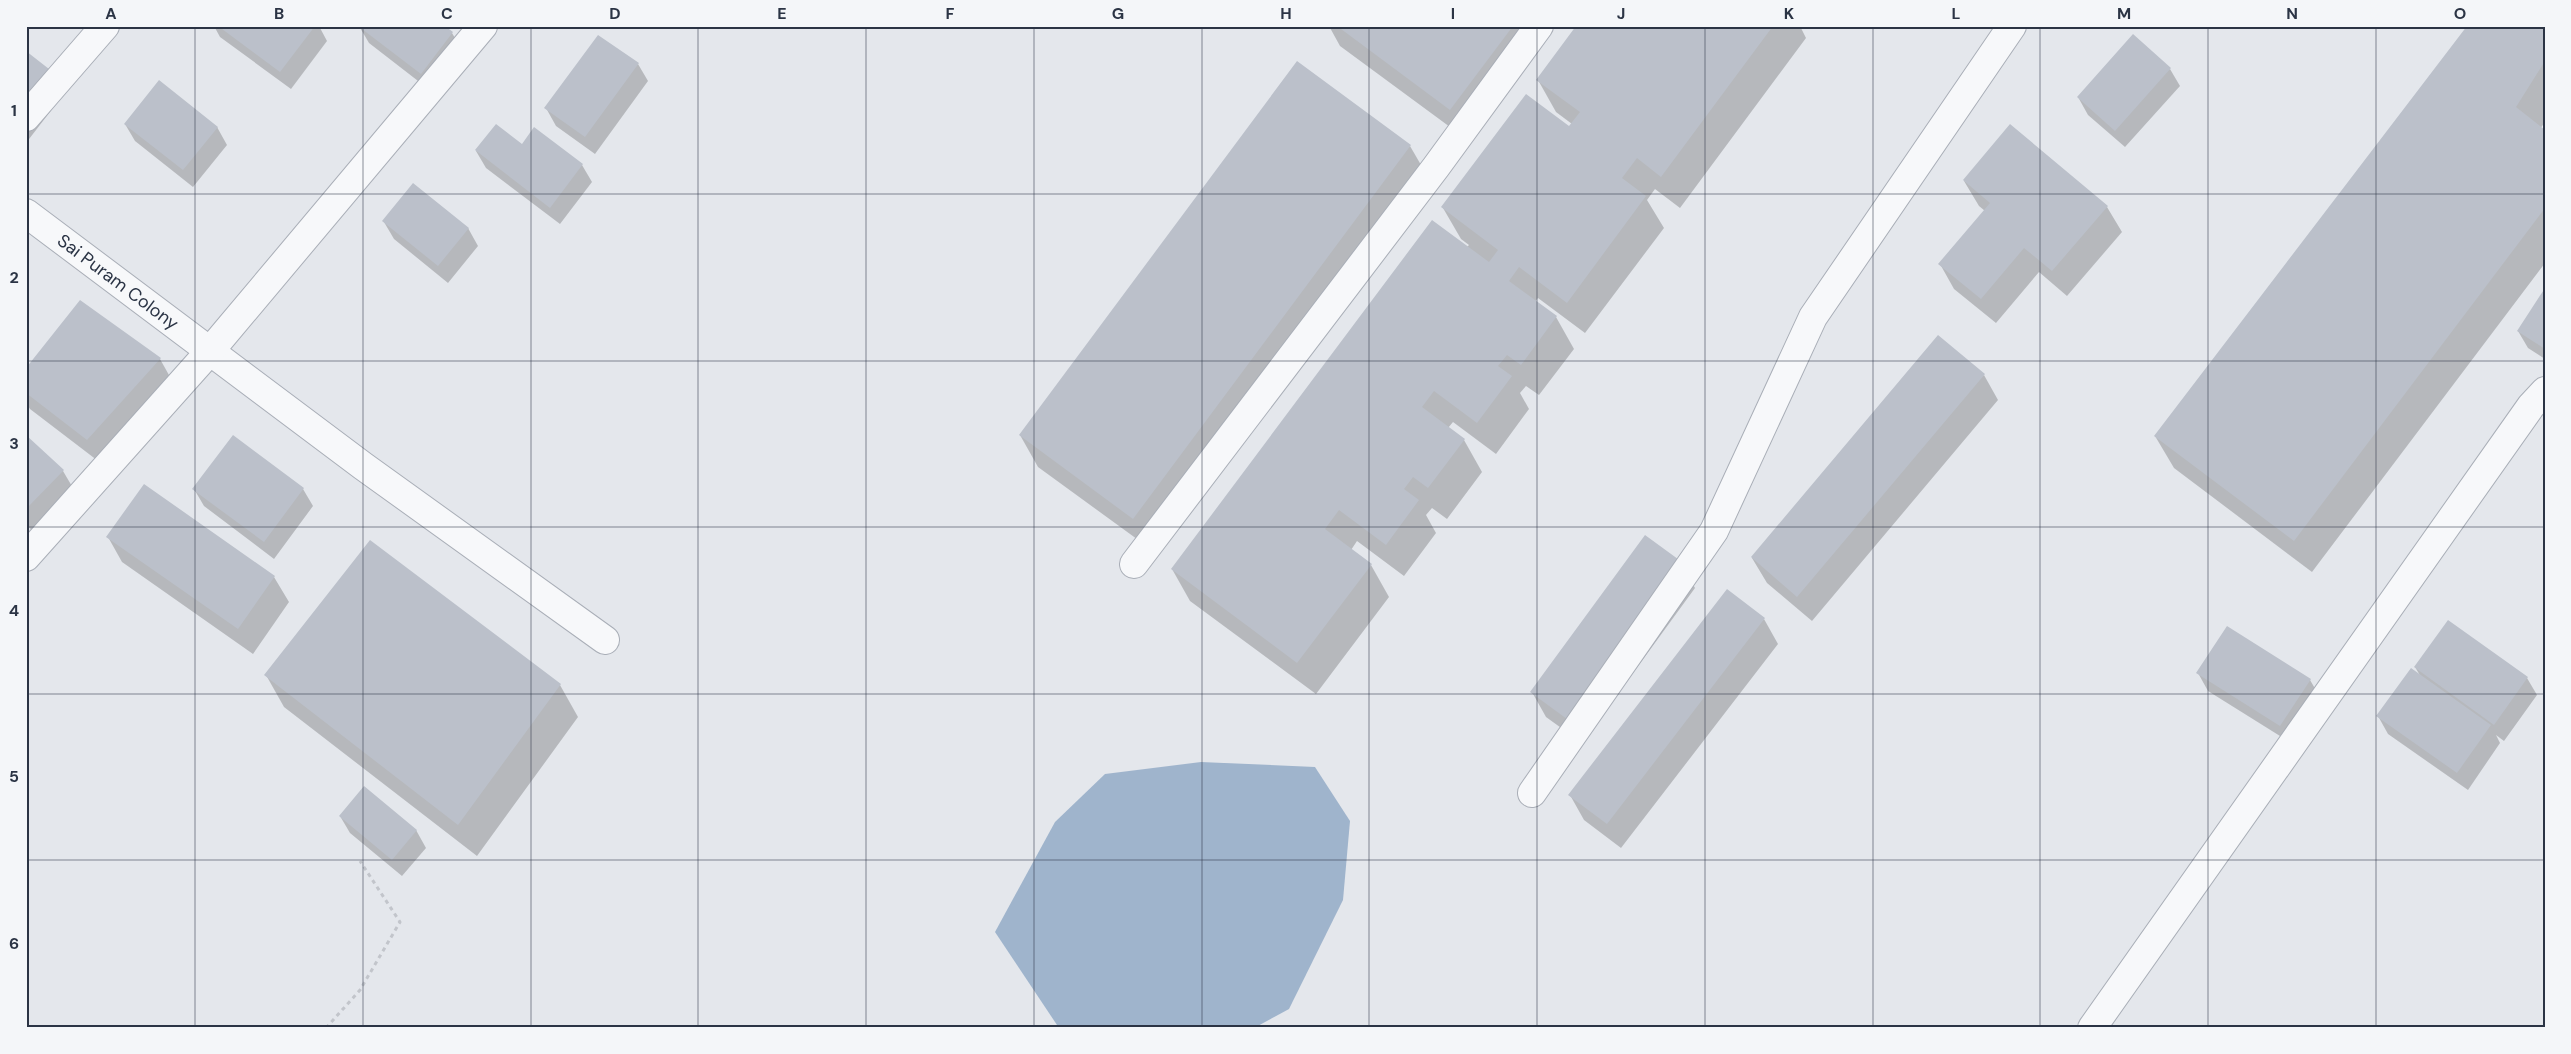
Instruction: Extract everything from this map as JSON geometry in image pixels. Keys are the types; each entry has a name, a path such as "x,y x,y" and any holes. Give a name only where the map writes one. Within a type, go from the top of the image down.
{"street":[{"path":"26,117 105,26"},
{"path":"26,557 210,351 483,26"},
{"path":"1134,564 1436,167 1539,26"},
{"path":"1532,793 1714,531 1813,317 2012,26"},
{"name":"Sai Puram Colony","path":"26,212 363,466 605,640"},
{"path":"2092,1028 2519,422 2545,391"}],"path":[{"path":"326,1028 360,990 400,922 360,861"}],"water":[{"path":"1201,762 1315,767 1350,821 1343,900 1289,1009 1254,1028 1059,1028 995,932 1055,822 1105,774"}],"building":[{"path":"218,26 315,26 280,72"},
{"path":"358,26 445,26 453,32 421,74"},
{"path":"1337,26 1513,26 1450,110"},
{"path":"1576,26 1773,26 1661,177 1637,158 1622,178 1646,196 1567,303 1519,267 1509,281 1557,316 1521,365 1507,355 1498,366 1512,376 1477,423 1434,391 1422,407 1465,439 1428,488 1413,477 1404,489 1419,500 1386,545 1339,510 1325,529 1372,564 1297,663 1171,569 1432,220 1489,262 1498,250 1441,207 1526,94 1569,126 1580,112 1536,80"},
{"path":"2467,26 2545,26 2545,61 2516,107 2545,130 2545,208 2294,541 2154,436"},
{"path":"2133,34 2171,68 2115,131 2077,97"},
{"path":"598,35 639,63 585,137 544,108"},
{"path":"26,51 49,69 26,99"},
{"path":"1297,61 1411,145 1133,519 1019,435"},
{"path":"159,80 218,127 183,170 124,124"},
{"path":"496,124 522,144 534,127 583,164 550,208 475,150"},
{"path":"2010,124 2108,206 2052,271 2024,248 1981,299 1938,264 1990,203 1963,180"},
{"path":"413,183 469,228 438,266 382,221"},
{"path":"2545,288 2545,349 2517,331"},
{"path":"80,300 161,358 87,440 26,393 26,368"},
{"path":"1938,335 1985,374 1797,597 1751,557"},
{"path":"26,435 64,470 26,509"},
{"path":"233,435 304,488 264,542 192,489"},
{"path":"144,484 275,576 238,629 106,537"},
{"path":"1645,535 1682,562 1567,719 1530,692"},
{"path":"370,540 561,684 458,825 264,675"},
{"path":"1727,589 1765,618 1607,824 1568,795"},
{"path":"2448,620 2528,677 2494,725 2414,667"},
{"path":"2227,626 2311,679 2280,726 2196,673"},
{"path":"2411,668 2491,725 2457,773 2376,716"},
{"path":"364,786 417,830 392,860 339,816"}]}
